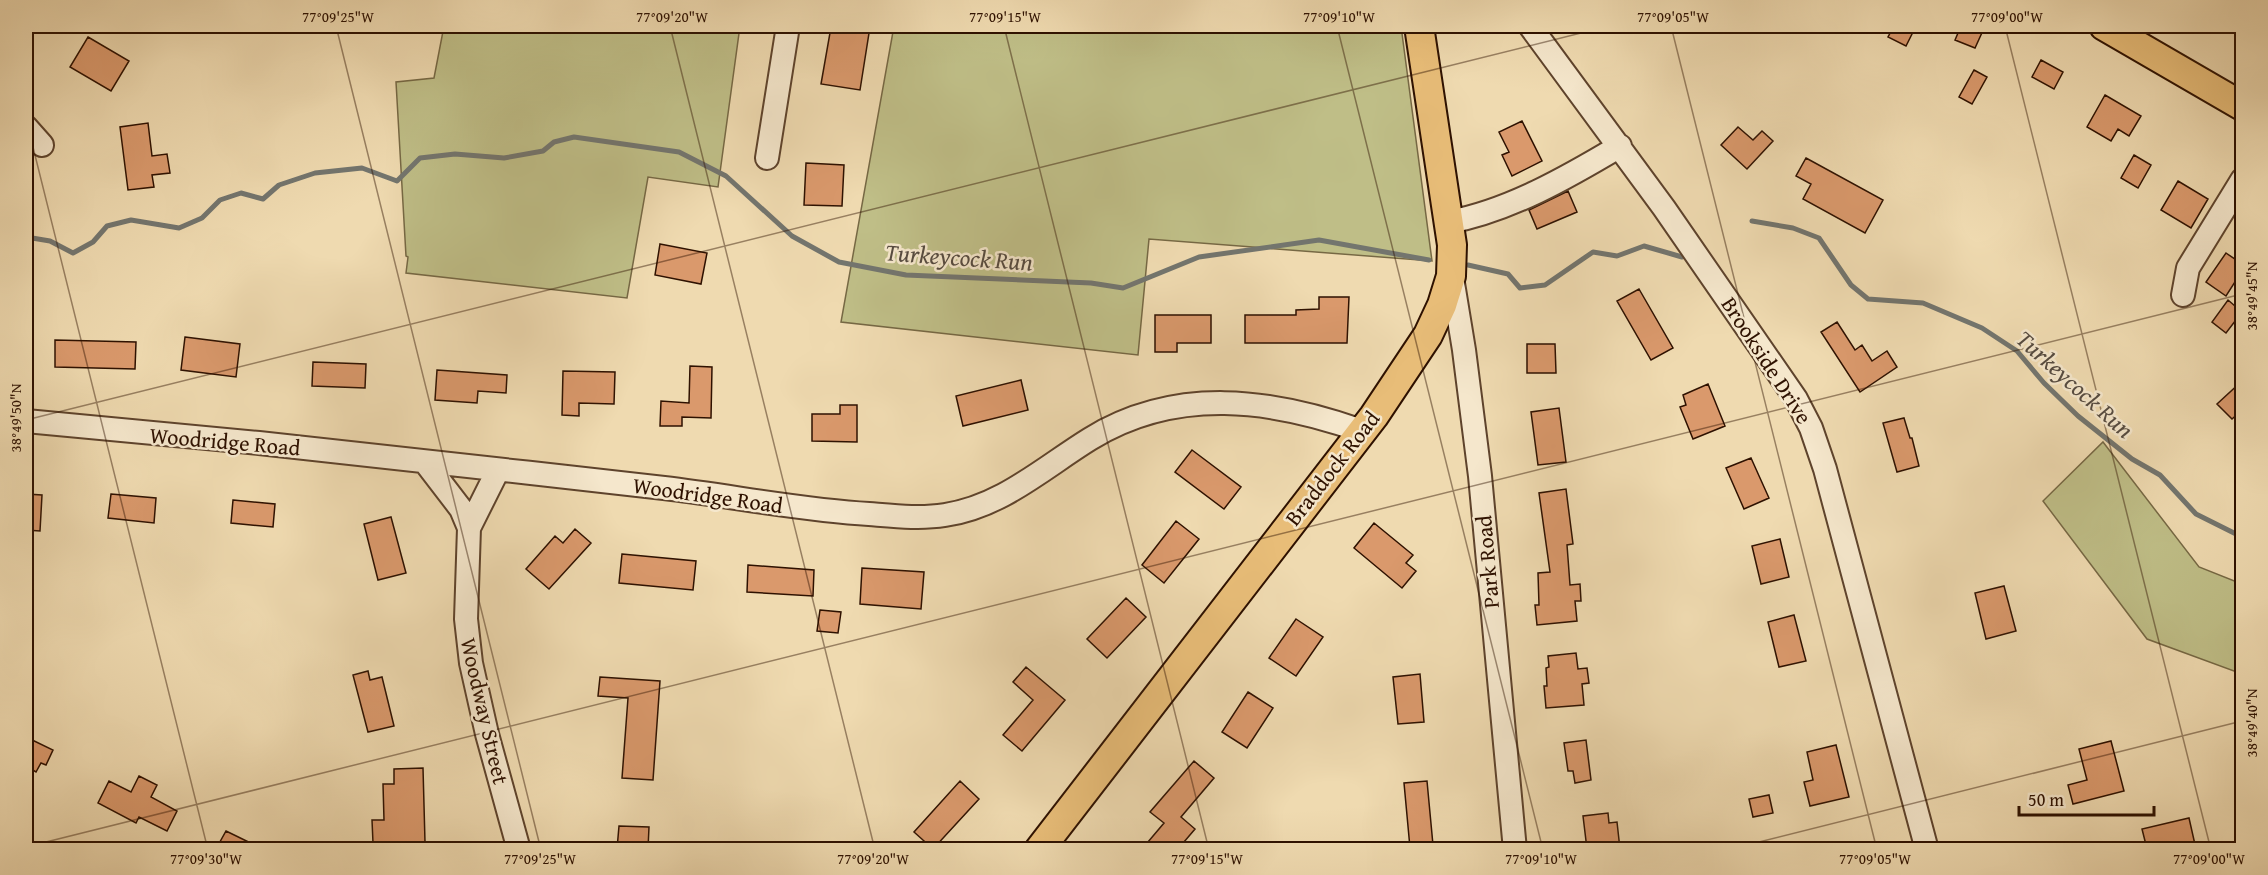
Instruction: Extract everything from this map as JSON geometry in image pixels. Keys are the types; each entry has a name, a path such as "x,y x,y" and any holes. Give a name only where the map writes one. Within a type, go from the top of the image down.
{"main road":[{"name":"Braddock Road","path":"1039,849 1362,431 1428,335 1442,305 1451,276 1452,245 1419,26"},
{"path":"2104,26 2242,106"}],"street":[{"path":"767,158 788,26"},
{"name":"Brookside Drive","path":"1530,26 1620,146 1796,399 1811,428 1825,469 1927,849"},
{"path":"26,127 42,145"},
{"path":"1449,222 1467,219 1506,205 1577,171 1620,146"},
{"path":"2183,295 2188,268 2242,180"},
{"name":"Park Road","path":"1451,276 1464,350 1480,476 1515,849"},
{"name":"Woodridge Road","path":"26,420 676,489 835,512 914,517 945,515 971,509 994,500 1027,482 1090,439 1121,422 1153,410 1177,405 1206,402 1269,407 1325,418 1362,431"},
{"path":"425,462 461,509 469,528"},
{"name":"Woodway Street","path":"498,470 469,528 466,619 471,663 487,734 519,849"}],"shaded area":[{"path":"444,26 740,26 718,187 648,177 627,298 406,273 408,257 406,256 396,82 434,78"},
{"path":"894,26 1401,26 1432,261 1149,239 1138,355 841,322"},
{"path":"2103,442 2199,567 2242,584 2242,674 2147,639 2043,501"}],"building":[{"path":"1894,26 1916,26 1906,46 1888,37"},
{"path":"1961,26 1985,26 1975,48 1955,40"},
{"path":"831,27 869,33 860,90 821,84"},
{"path":"88,37 129,61 111,91 70,67"},
{"path":"2041,60 2063,72 2054,89 2032,77"},
{"path":"1974,70 1987,77 1972,104 1959,97"},
{"path":"2105,95 2141,116 2129,136 2118,129 2111,141 2087,127"},
{"path":"1522,121 1542,161 1512,176 1502,155 1509,152 1499,132"},
{"path":"148,123 152,156 167,154 170,173 152,175 154,187 128,190 120,127"},
{"path":"1738,127 1753,140 1762,131 1773,141 1747,169 1721,145"},
{"path":"2134,155 2151,165 2138,188 2121,178"},
{"path":"1806,158 1883,200 1865,233 1803,199 1811,184 1796,176"},
{"path":"806,163 844,165 842,206 804,205"},
{"path":"2178,181 2208,199 2191,228 2161,210"},
{"path":"1568,191 1577,212 1537,229 1529,210"},
{"path":"660,244 707,253 701,284 655,275"},
{"path":"2226,253 2242,264 2242,271 2226,296 2206,282"},
{"path":"1639,289 1673,348 1651,360 1617,301"},
{"path":"1319,297 1349,297 1347,343 1245,343 1245,315 1296,315 1296,310 1319,309"},
{"path":"2228,300 2242,312 2226,333 2212,322"},
{"path":"1155,315 1211,315 1211,343 1177,343 1177,352 1155,352"},
{"path":"1837,322 1855,350 1862,345 1872,361 1887,351 1897,367 1860,392 1821,332"},
{"path":"185,337 240,344 236,377 181,370"},
{"path":"55,340 136,342 135,369 55,367"},
{"path":"1527,344 1555,344 1556,373 1527,373"},
{"path":"313,362 366,364 365,388 312,386"},
{"path":"690,366 712,367 711,418 682,417 682,426 660,426 661,401 689,403"},
{"path":"437,370 507,375 506,393 478,391 477,403 435,400"},
{"path":"563,371 615,372 614,404 579,403 579,416 562,415"},
{"path":"1021,380 1028,410 963,426 956,396"},
{"path":"2242,381 2242,410 2232,419 2217,404"},
{"path":"1708,384 1725,426 1693,439 1680,407 1686,405 1683,395"},
{"path":"840,405 857,405 857,442 812,441 812,414 840,414"},
{"path":"1559,408 1566,462 1538,465 1531,412"},
{"path":"1904,418 1919,466 1897,472 1883,423"},
{"path":"1192,450 1241,487 1224,509 1175,472"},
{"path":"1751,458 1769,498 1744,509 1726,468"},
{"path":"1566,489 1573,544 1567,545 1570,585 1580,584 1581,601 1575,601 1577,621 1537,625 1535,605 1539,605 1538,573 1550,572 1539,493"},
{"path":"26,494 42,495 40,531 26,530"},
{"path":"111,494 156,498 154,523 108,518"},
{"path":"233,500 275,504 273,527 231,523"},
{"path":"391,517 406,573 378,580 364,524"},
{"path":"1176,521 1199,539 1164,583 1142,565"},
{"path":"1374,523 1413,555 1406,563 1416,571 1402,588 1354,548"},
{"path":"575,529 591,543 549,589 526,569 555,536 563,543"},
{"path":"1780,539 1789,577 1761,584 1752,546"},
{"path":"622,554 696,561 693,590 619,583"},
{"path":"748,565 814,570 813,596 747,592"},
{"path":"862,568 924,572 921,609 860,604"},
{"path":"2004,586 2016,631 1986,639 1975,593"},
{"path":"1126,598 1146,617 1107,658 1087,639"},
{"path":"820,610 841,612 838,633 817,631"},
{"path":"1794,615 1806,661 1779,667 1768,622"},
{"path":"1296,619 1323,637 1296,676 1269,658"},
{"path":"1576,653 1578,669 1587,668 1589,683 1582,684 1584,705 1546,708 1544,686 1547,686 1548,656"},
{"path":"1026,667 1065,700 1022,751 1003,735 1033,700 1013,682"},
{"path":"368,671 370,680 382,677 394,726 368,732 353,675"},
{"path":"1420,674 1424,722 1398,724 1393,677"},
{"path":"600,677 660,681 653,780 622,778 628,698 598,696"},
{"path":"1248,692 1273,708 1247,748 1222,732"},
{"path":"26,737 53,750 46,765 41,763 36,772 26,766"},
{"path":"1586,740 1591,780 1575,783 1573,771 1568,771 1564,743"},
{"path":"2111,741 2124,791 2073,804 2068,785 2087,780 2079,749"},
{"path":"1836,745 1849,797 1810,806 1804,782 1813,780 1807,752"},
{"path":"1194,761 1214,778 1181,817 1195,829 1178,849 1142,849 1164,823 1150,812"},
{"path":"423,768 425,842 373,843 372,820 384,820 383,784 394,784 394,769"},
{"path":"139,776 157,785 151,797 177,811 167,831 139,817 136,823 98,803 109,781 131,792"},
{"path":"960,781 979,799 933,849 914,832"},
{"path":"1427,781 1433,845 1410,848 1404,783"},
{"path":"1769,795 1773,813 1753,817 1749,799"},
{"path":"1608,813 1609,823 1617,822 1620,849 1587,849 1583,816"},
{"path":"2189,818 2196,849 2147,849 2142,829"},
{"path":"619,826 649,827 648,849 617,849"},
{"path":"226,831 263,849 216,849"}],"waterway":[{"name":"Turkeycock Run","path":"26,237 50,241 73,253 93,242 107,226 131,220 179,228 202,218 220,200 241,193 263,199 279,185 315,173 362,168 397,181 420,158 455,154 504,158 543,151 554,142 574,137 679,152 726,176 792,236 839,262 906,275 1091,283 1123,288 1199,257 1319,240 1429,260"},
{"name":"Turkeycock Run","path":"1752,221 1793,228 1819,238 1851,285 1868,299 1923,303 1982,328 2017,351 2044,383 2078,416 2132,459 2160,475 2196,514 2242,537"},
{"name":"Turkeycock Run","path":"1468,265 1508,274 1520,288 1545,285 1593,252 1617,256 1644,246 1682,257"}]}
